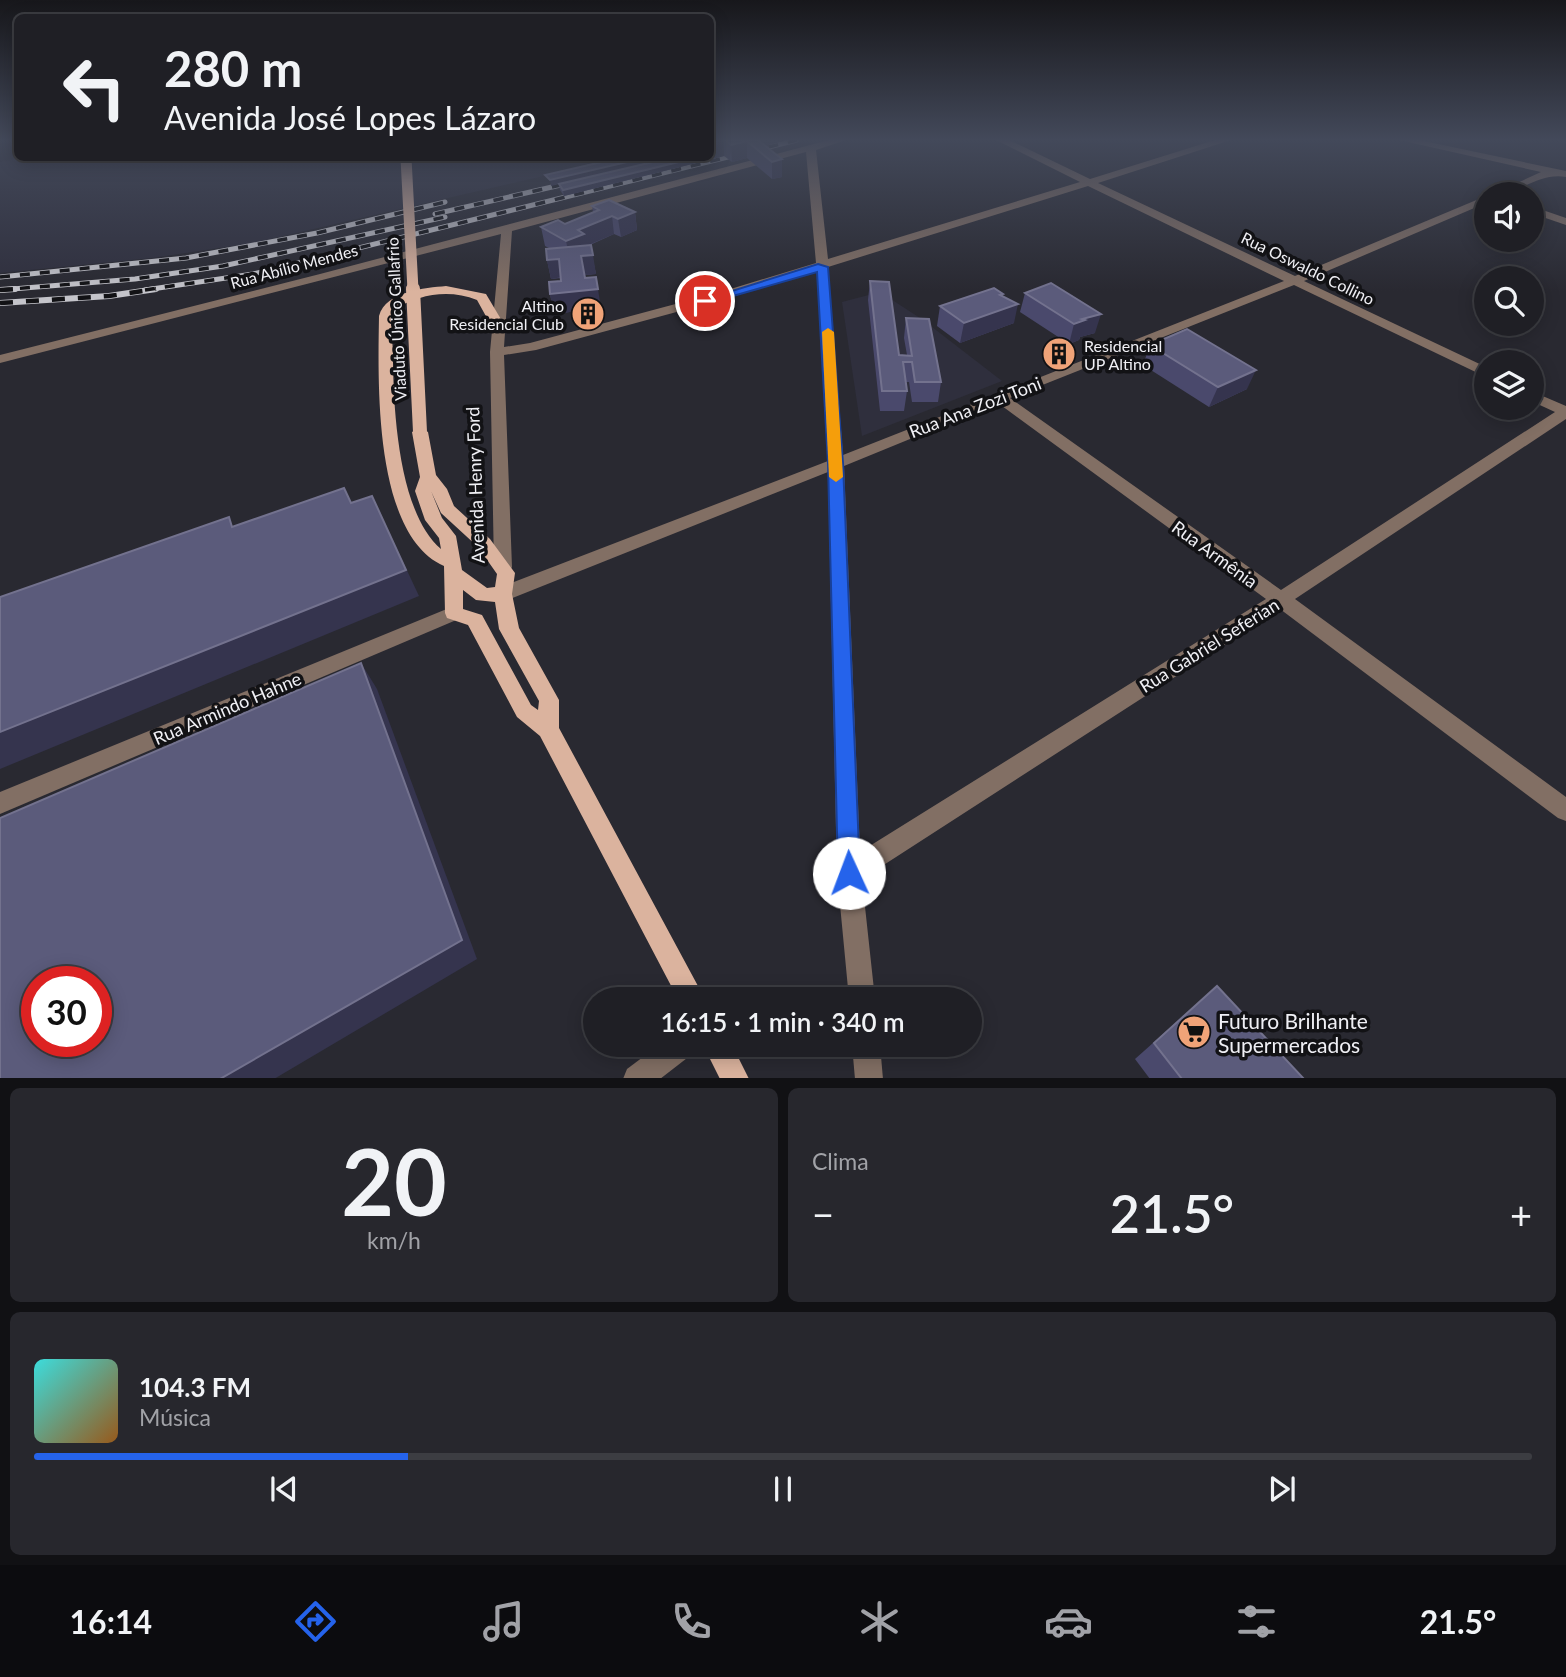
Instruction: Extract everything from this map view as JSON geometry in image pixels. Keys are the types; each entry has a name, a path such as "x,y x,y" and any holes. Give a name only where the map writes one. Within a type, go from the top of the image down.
{"main road":[{"name":"Viaduto Único Gallafrio","path":"408,190 420,432 428,477 439,489 447,509 484,543 504,570"},
{"path":"498,326 482,298 461,291 421,294 397,301 388,308 386,316 388,427 394,469 403,501 419,536 432,552 483,595 502,594"},
{"name":"Viaduto Único Gallafrio","path":"428,477 422,491 435,520 447,536 453,568 454,613"},
{"name":"Avenida Henry Ford","path":"504,570 502,594 509,629 549,700 548,729"},
{"name":"Avenida Henry Ford","path":"454,613 474,620 524,711 548,729 686,987"},
{"path":"723,1057 734,1078"}],"street":[{"name":"Rua Abílio Mendes","path":"0,359 650,190"},
{"path":"815,190 836,463 849,873 861,987"},
{"path":"497,352 531,347 660,314 822,267 1061,190"},
{"name":"Rua Oswaldo Collino","path":"1104,190 1474,367"},
{"name":"Rua Ana Zozi Toni","path":"502,594 1294,281 1474,204"},
{"path":"1544,214 1566,222"},
{"name":"Avenida Henry Ford","path":"504,570 497,352 507,228"},
{"name":"Rua Armênia","path":"1000,398 1254,583 1281,599 1566,810"},
{"path":"1544,401 1566,412"},
{"name":"Rua Gabriel Seferian","path":"849,873 1281,599 1566,412"},
{"path":"504,570 540,579"},
{"name":"Rua Armindo Hahne","path":"0,803 454,613"},
{"path":"638,1078 665,1057"},
{"path":"867,1057 869,1078"}],"shaded area":[{"path":"0,190 482,190 253,243 152,258 0,273"},
{"path":"880,292 923,320 1002,381 862,436 842,302"}],"building":[{"path":"609,200 635,212 618,219 612,216 578,230 584,234 566,241 541,227 558,220 565,224 599,210 592,206"},
{"path":"591,245 593,255 581,256 585,278 596,277 598,289 550,294 549,282 561,281 559,259 547,260 546,249"},
{"path":"870,281 889,282 899,355 912,356 906,318 929,319 941,382 915,382 912,362 903,362 907,391 882,391"},
{"path":"1051,283 1101,314 1074,324 1025,293"},
{"path":"994,288 1003,294 1000,295 1018,304 964,323 940,306"},
{"path":"595,304 596,309 578,313 577,307"},
{"path":"1187,329 1256,370 1218,387 1150,345"},
{"path":"1063,342 1072,348 1058,353 1049,347"},
{"path":"344,488 351,503 372,496 406,570 0,732 0,597 229,517 232,527"},
{"path":"361,663 462,940 222,1078 0,1078 0,818"},
{"path":"1217,986 1303,1078 1181,1078 1154,1043"}],"railway":[{"path":"435,214 538,190"},
{"path":"145,290 253,274 593,190"},
{"path":"0,277 186,258 317,233 445,202"},
{"path":"15,289 0,290 135,279 223,266 445,217"},
{"path":"0,303 109,296 156,289"}],"slow traffic":[{"path":"828,332 836,477"}],"place":[{"name":"Altino Residencial Club","path":"588,314"},
{"name":"Residencial UP Altino","path":"1059,354"},
{"name":"Futuro Brilhante Supermercados","path":"1194,1032"}],"route":[{"path":"705,301 822,267 836,463 849,873"}]}
